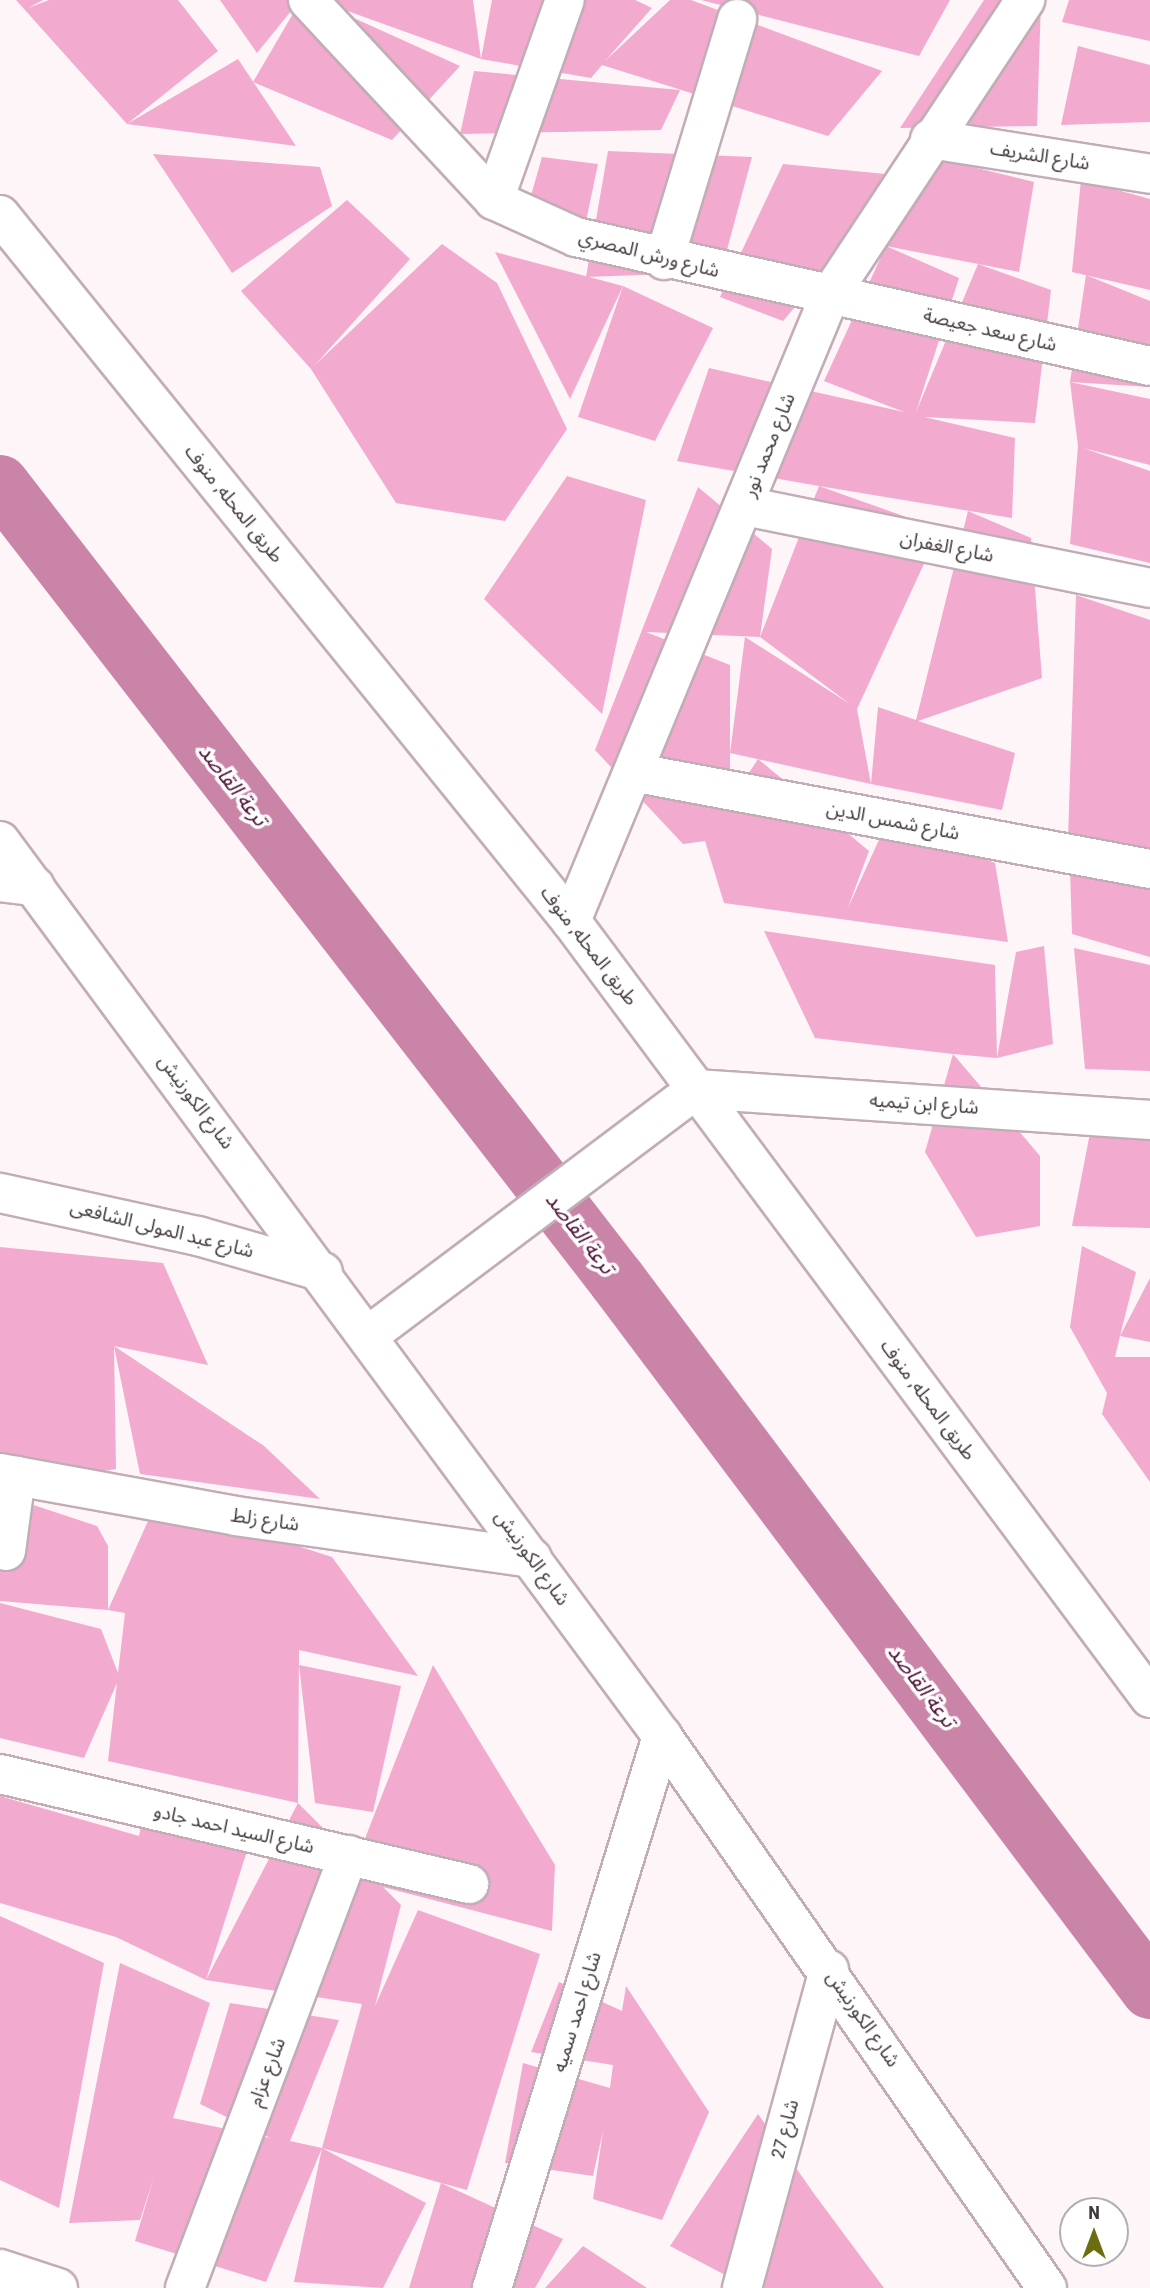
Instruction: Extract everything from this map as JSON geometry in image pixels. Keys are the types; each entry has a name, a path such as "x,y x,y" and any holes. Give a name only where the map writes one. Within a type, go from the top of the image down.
{"street":[{"name":"شارع ورش المصري","path":"308,0 494,200 576,237 664,261 831,295"},
{"path":"494,200 565,0"},
{"name":"شارع محمد نور","path":"572,921 637,773 831,295 930,139 1025,0"},
{"path":"664,261 737,19"},
{"name":"شارع الشريف","path":"930,139 1150,174"},
{"name":"طريق المحله, منوف","path":"0,215 572,921 1150,1698"},
{"name":"شارع سعد جعيصة","path":"831,295 1150,366"},
{"name":"شارع الغفران","path":"744,506 1150,588"},
{"name":"شارع شمس الدين","path":"637,773 1150,869"},
{"name":"شارع الكورنيش","path":"0,841 18,884 323,1272 662,1736 829,1970 1047,2288"},
{"path":"369,1335 697,1089"},
{"name":"شارع ابن تيميه","path":"697,1089 1150,1120"},
{"name":"شارع عبد المولى الشافعى","path":"0,1192 186,1233 323,1272"},
{"path":"6,1551 8,1474"},
{"name":"شارع زلط","path":"8,1474 236,1516 532,1558"},
{"name":"شارع احمد سميه","path":"492,2288 662,1736"},
{"name":"شارع السيد احمد جادو","path":"0,1774 469,1884"},
{"name":"شارع عزام","path":"185,2288 349,1855"},
{"name":"شارع 27","path":"742,2288 829,1970"},
{"path":"0,2269 58,2288"}],"building":[{"path":"16,0 43,0 28,8 49,0 178,0 218,51 127,124"},
{"path":"220,0 300,0 257,53"},
{"path":"301,0 314,0 460,66 392,140 253,82"},
{"path":"317,0 473,0 481,59"},
{"path":"492,0 635,0 652,8 605,61 670,0 691,0 882,71 828,136 602,65 591,78 481,59"},
{"path":"701,0 950,0 919,56"},
{"path":"984,0 1041,0 1037,126 900,128"},
{"path":"1069,0 1150,0 1150,41 1062,22"},
{"path":"1078,46 1150,65 1150,122 1061,125"},
{"path":"238,59 296,146 127,124"},
{"path":"474,71 680,90 661,130 460,134"},
{"path":"608,151 752,157 721,272 586,277"},
{"path":"153,154 320,167 332,206 232,273"},
{"path":"542,157 598,164 578,259 520,234"},
{"path":"940,159 1034,182 1019,272 886,246"},
{"path":"783,164 906,176 783,321 720,297"},
{"path":"1081,180 1150,199 1150,290 1072,272"},
{"path":"347,200 410,259 315,365 442,244 497,283 567,429 505,521 396,503 311,369 241,291"},
{"path":"886,246 959,278 916,412 978,264 1051,290 1035,423 924,417 1015,438 1012,518 677,461 709,368 904,412 824,381"},
{"path":"495,252 623,286 570,399"},
{"path":"1086,275 1150,301 1150,387 1070,382"},
{"path":"623,286 713,328 655,441 578,417"},
{"path":"1070,382 1150,399 1150,465 1083,448 1150,471 1150,563 1070,544 1078,446"},
{"path":"567,476 646,500 602,714 484,599"},
{"path":"819,486 940,529 857,709 871,784 730,753 745,637 850,704 760,637"},
{"path":"698,487 772,549 760,637 646,632 730,665 730,802 758,759 869,851 847,910 888,820 995,863 1008,942 724,903 705,841 683,844 595,750"},
{"path":"968,511 1031,538 1042,678 918,721 1015,753 1002,810 871,784 878,707 916,720"},
{"path":"1076,595 1150,620 1150,850 1068,838"},
{"path":"1070,870 1150,890 1150,957 1072,934"},
{"path":"764,931 995,965 997,1058 815,1038"},
{"path":"1044,946 1053,1044 997,1058 1016,952"},
{"path":"1074,948 1150,965 1150,1071 1085,1069"},
{"path":"953,1054 1040,1156 1040,1226 976,1237 925,1152"},
{"path":"1090,1133 1150,1139 1150,1228 1072,1226"},
{"path":"1082,1246 1136,1272 1115,1357 1150,1357 1150,1482 1102,1414 1107,1393 1070,1327"},
{"path":"0,1247 163,1263 208,1365 114,1346 116,1469 0,1487"},
{"path":"1150,1278 1150,1342 1120,1336"},
{"path":"114,1346 264,1446 320,1499 140,1474"},
{"path":"0,1494 97,1526 108,1546 108,1610 0,1601"},
{"path":"157,1501 332,1557 418,1676 299,1650 298,1803 108,1761 117,1683 84,1758 0,1738 0,1603 101,1629 118,1673 125,1613 108,1610"},
{"path":"299,1665 401,1686 373,1812 315,1803"},
{"path":"433,1665 555,1865 552,1931 383,1887 401,1905 375,2006 418,1910 540,1954 467,2190 322,2148 362,2004 206,1980 298,1803 369,1874 364,1841"},
{"path":"0,1796 139,1836 145,1808 247,1851 206,1980 116,1937 0,1903"},
{"path":"0,1916 104,1963 59,2208 0,2180"},
{"path":"120,1963 210,2003 173,2118 270,2138 200,2104 230,2003 339,2020 290,2141 322,2148 266,2282 135,2241 154,2177 140,2220 69,2223"},
{"path":"559,1982 622,2011 626,1986 709,2112 662,2220 593,2199 603,2131 593,2176 505,2163 523,2063 610,2088 613,2065 531,2052"},
{"path":"758,2114 884,2288 750,2288 670,2246"},
{"path":"322,2148 426,2203 383,2288 294,2282"},
{"path":"441,2183 563,2239 535,2288 409,2288"},
{"path":"583,2246 647,2288 545,2288"}],"waterway":[{"name":"ترعة القاصد","path":"0,484 617,1280 1150,1990"}]}
